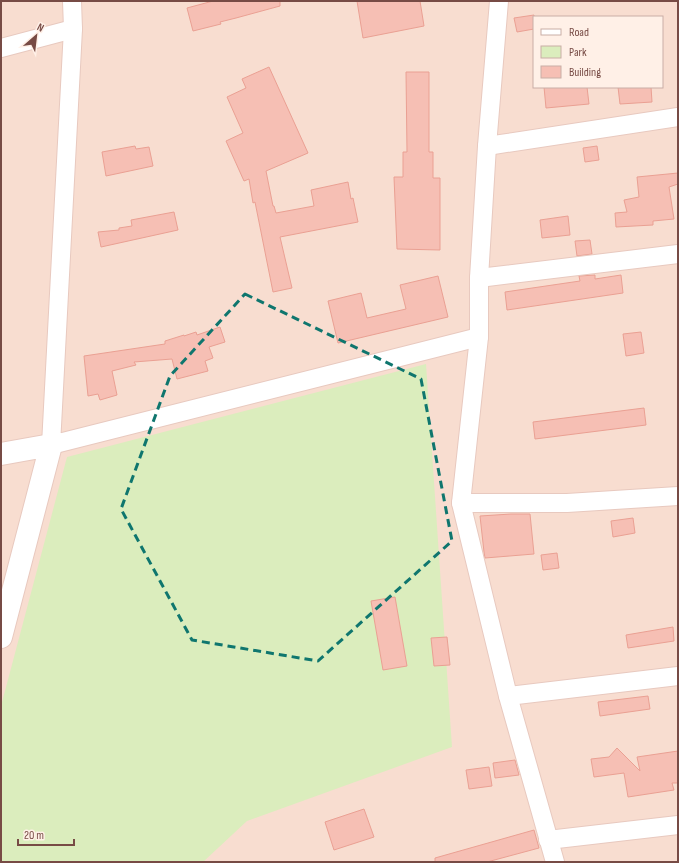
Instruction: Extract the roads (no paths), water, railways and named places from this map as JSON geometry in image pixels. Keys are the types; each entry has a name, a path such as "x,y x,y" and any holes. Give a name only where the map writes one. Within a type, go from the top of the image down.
{"street":[{"path":"1,637 51,445 72,29 72,1"},
{"path":"499,1 486,146 479,278 479,337 461,503 508,696 555,862"},
{"path":"1,48 72,29"},
{"path":"486,146 678,117"},
{"path":"479,278 678,254"},
{"path":"1,454 51,445 479,337"},
{"path":"461,503 567,504 678,496"},
{"path":"508,696 678,676"},
{"path":"548,840 678,825"}]}
